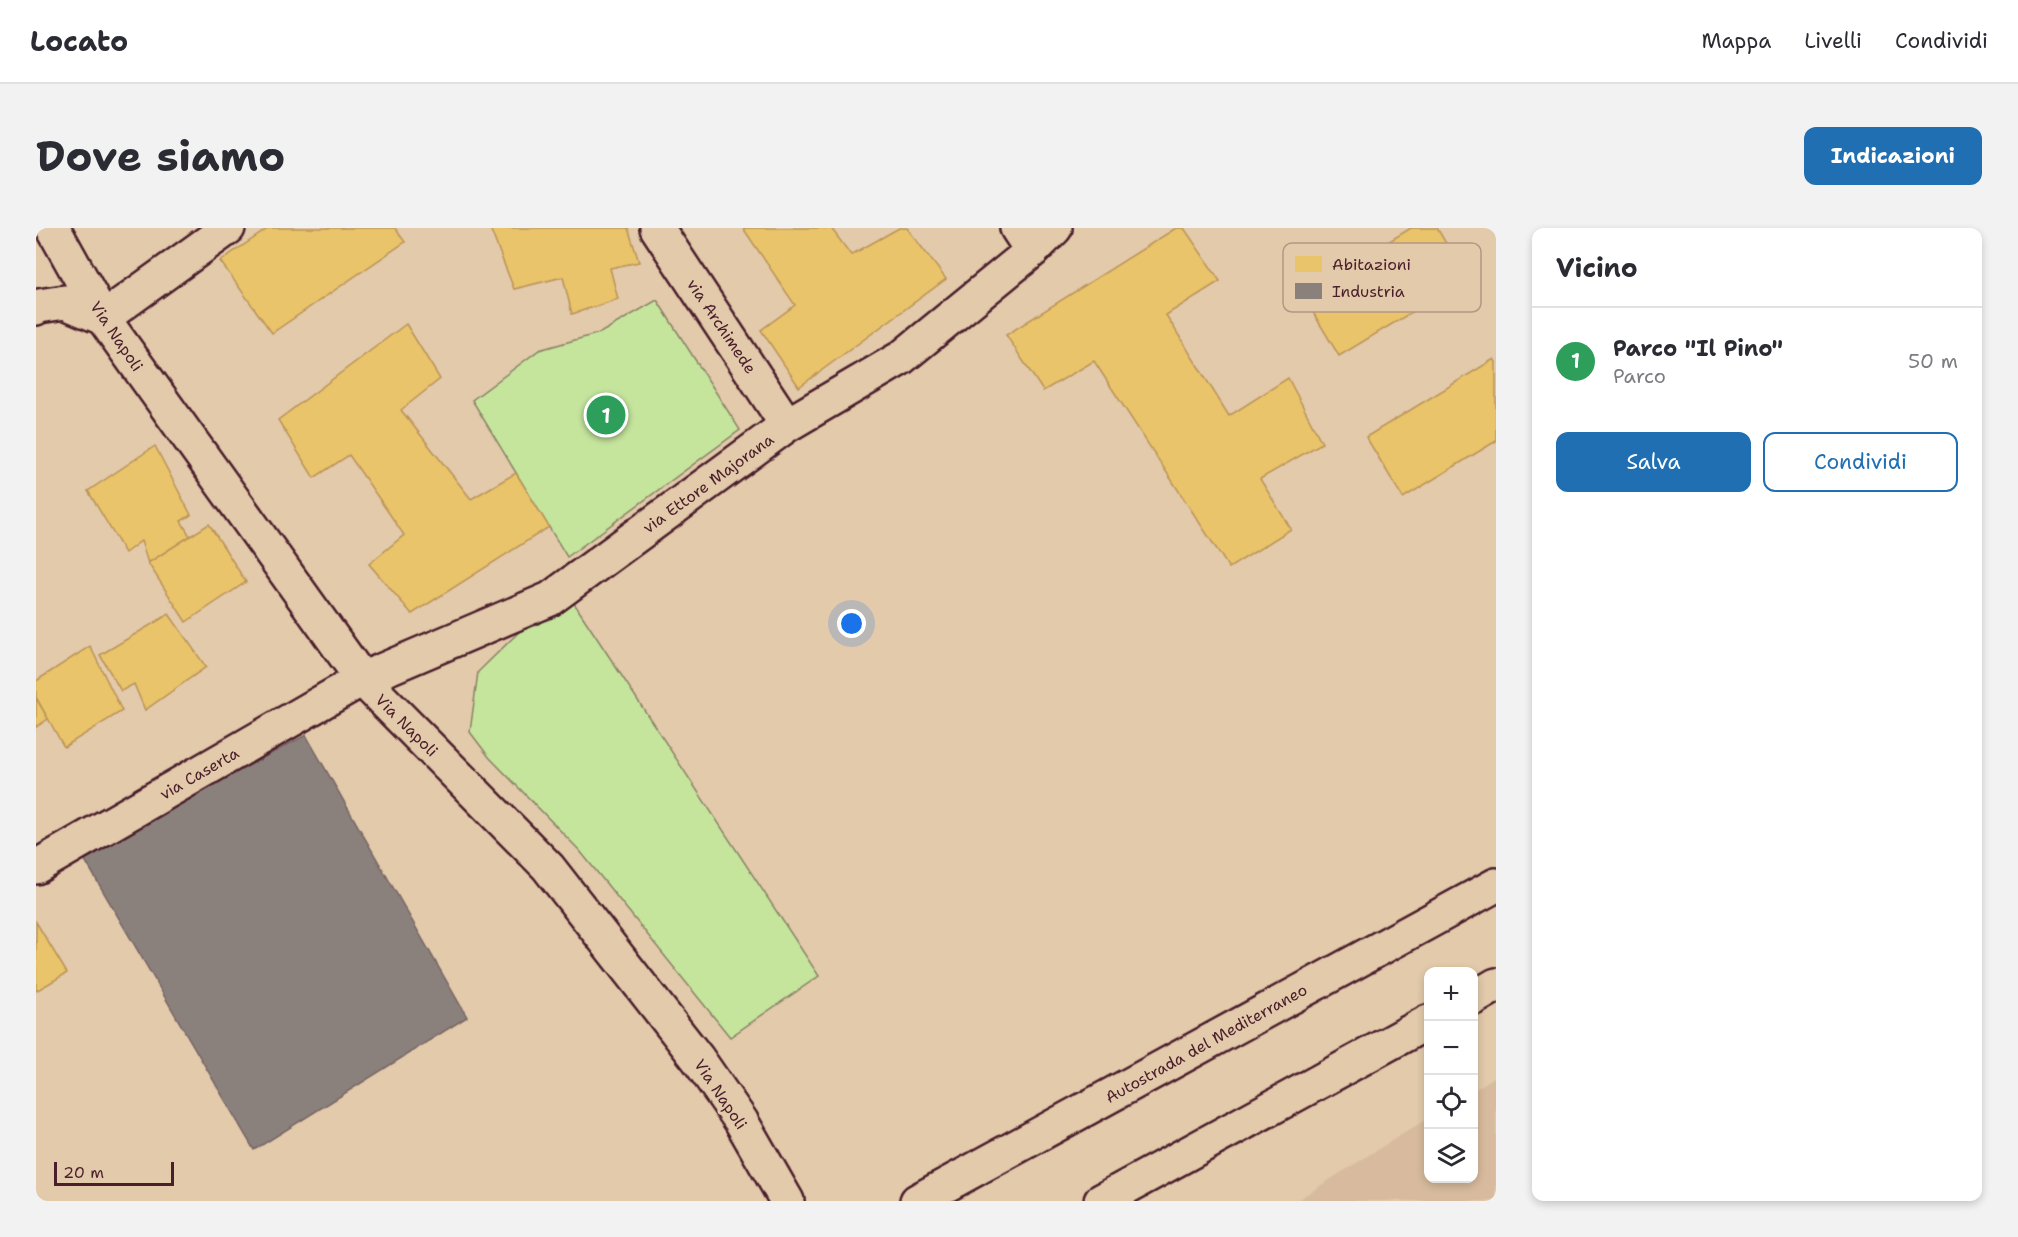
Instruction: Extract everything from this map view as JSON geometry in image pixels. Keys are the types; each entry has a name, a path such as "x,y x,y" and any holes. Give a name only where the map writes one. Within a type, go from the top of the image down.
{"main road":[{"name":"Via Napoli","path":"53,228 103,318 362,679 548,867 698,1059 741,1121 788,1201"},
{"path":"36,308 65,302 103,318 228,228"},
{"name":"via Archimede","path":"657,228 787,425"},
{"name":"via Ettore Majorana","path":"362,679 550,599 787,425 901,358 1024,240 1055,228"},
{"name":"via Caserta","path":"36,867 362,679"},
{"name":"Autostrada del Mediterraneo","path":"917,1201 1496,885"},
{"path":"1478,995 1496,985"},
{"path":"1101,1201 1424,1024"}],"shaded area":[{"path":"1496,1076 1496,1201 1296,1201 1424,1121 1424,1183 1478,1183 1478,1087"}],"green space":[{"path":"657,300 740,430 567,557 472,400 539,350 600,333"},
{"path":"564,588 819,976 730,1037 580,851 489,757 470,732 478,672"}],"building: Abitazioni":[{"path":"269,228 395,228 405,242 272,333 220,261"},
{"path":"490,228 628,228 639,262 610,268 618,299 572,314 563,277 514,289"},
{"path":"743,228 831,228 851,255 899,228 907,228 946,279 799,387 761,330 795,305"},
{"path":"1176,228 1184,228 1220,281 1166,315 1229,416 1288,378 1322,443 1260,479 1291,529 1229,568 1094,361 1043,391 1006,335"},
{"path":"1411,228 1437,228 1446,243 1386,243"},
{"path":"1313,312 1412,312 1339,356"},
{"path":"406,324 440,379 401,410 471,499 516,473 549,527 412,614 369,564 404,535 349,455 314,478 278,420"},
{"path":"1494,359 1496,362 1496,441 1403,498 1366,437"},
{"path":"155,446 191,515 181,521 190,536 148,563 141,541 125,553 88,491"},
{"path":"209,524 246,582 186,622 148,563"},
{"path":"169,614 206,667 145,710 134,684 121,691 100,655"},
{"path":"90,646 122,711 64,747 36,697 36,681"},
{"path":"36,698 48,719 36,727"},
{"path":"36,922 67,973 36,991"}],"building: Industria":[{"path":"306,735 467,1017 254,1150 82,855"}],"place":[{"name":"Parco \"Il Pino\"","path":"606,415"}]}
